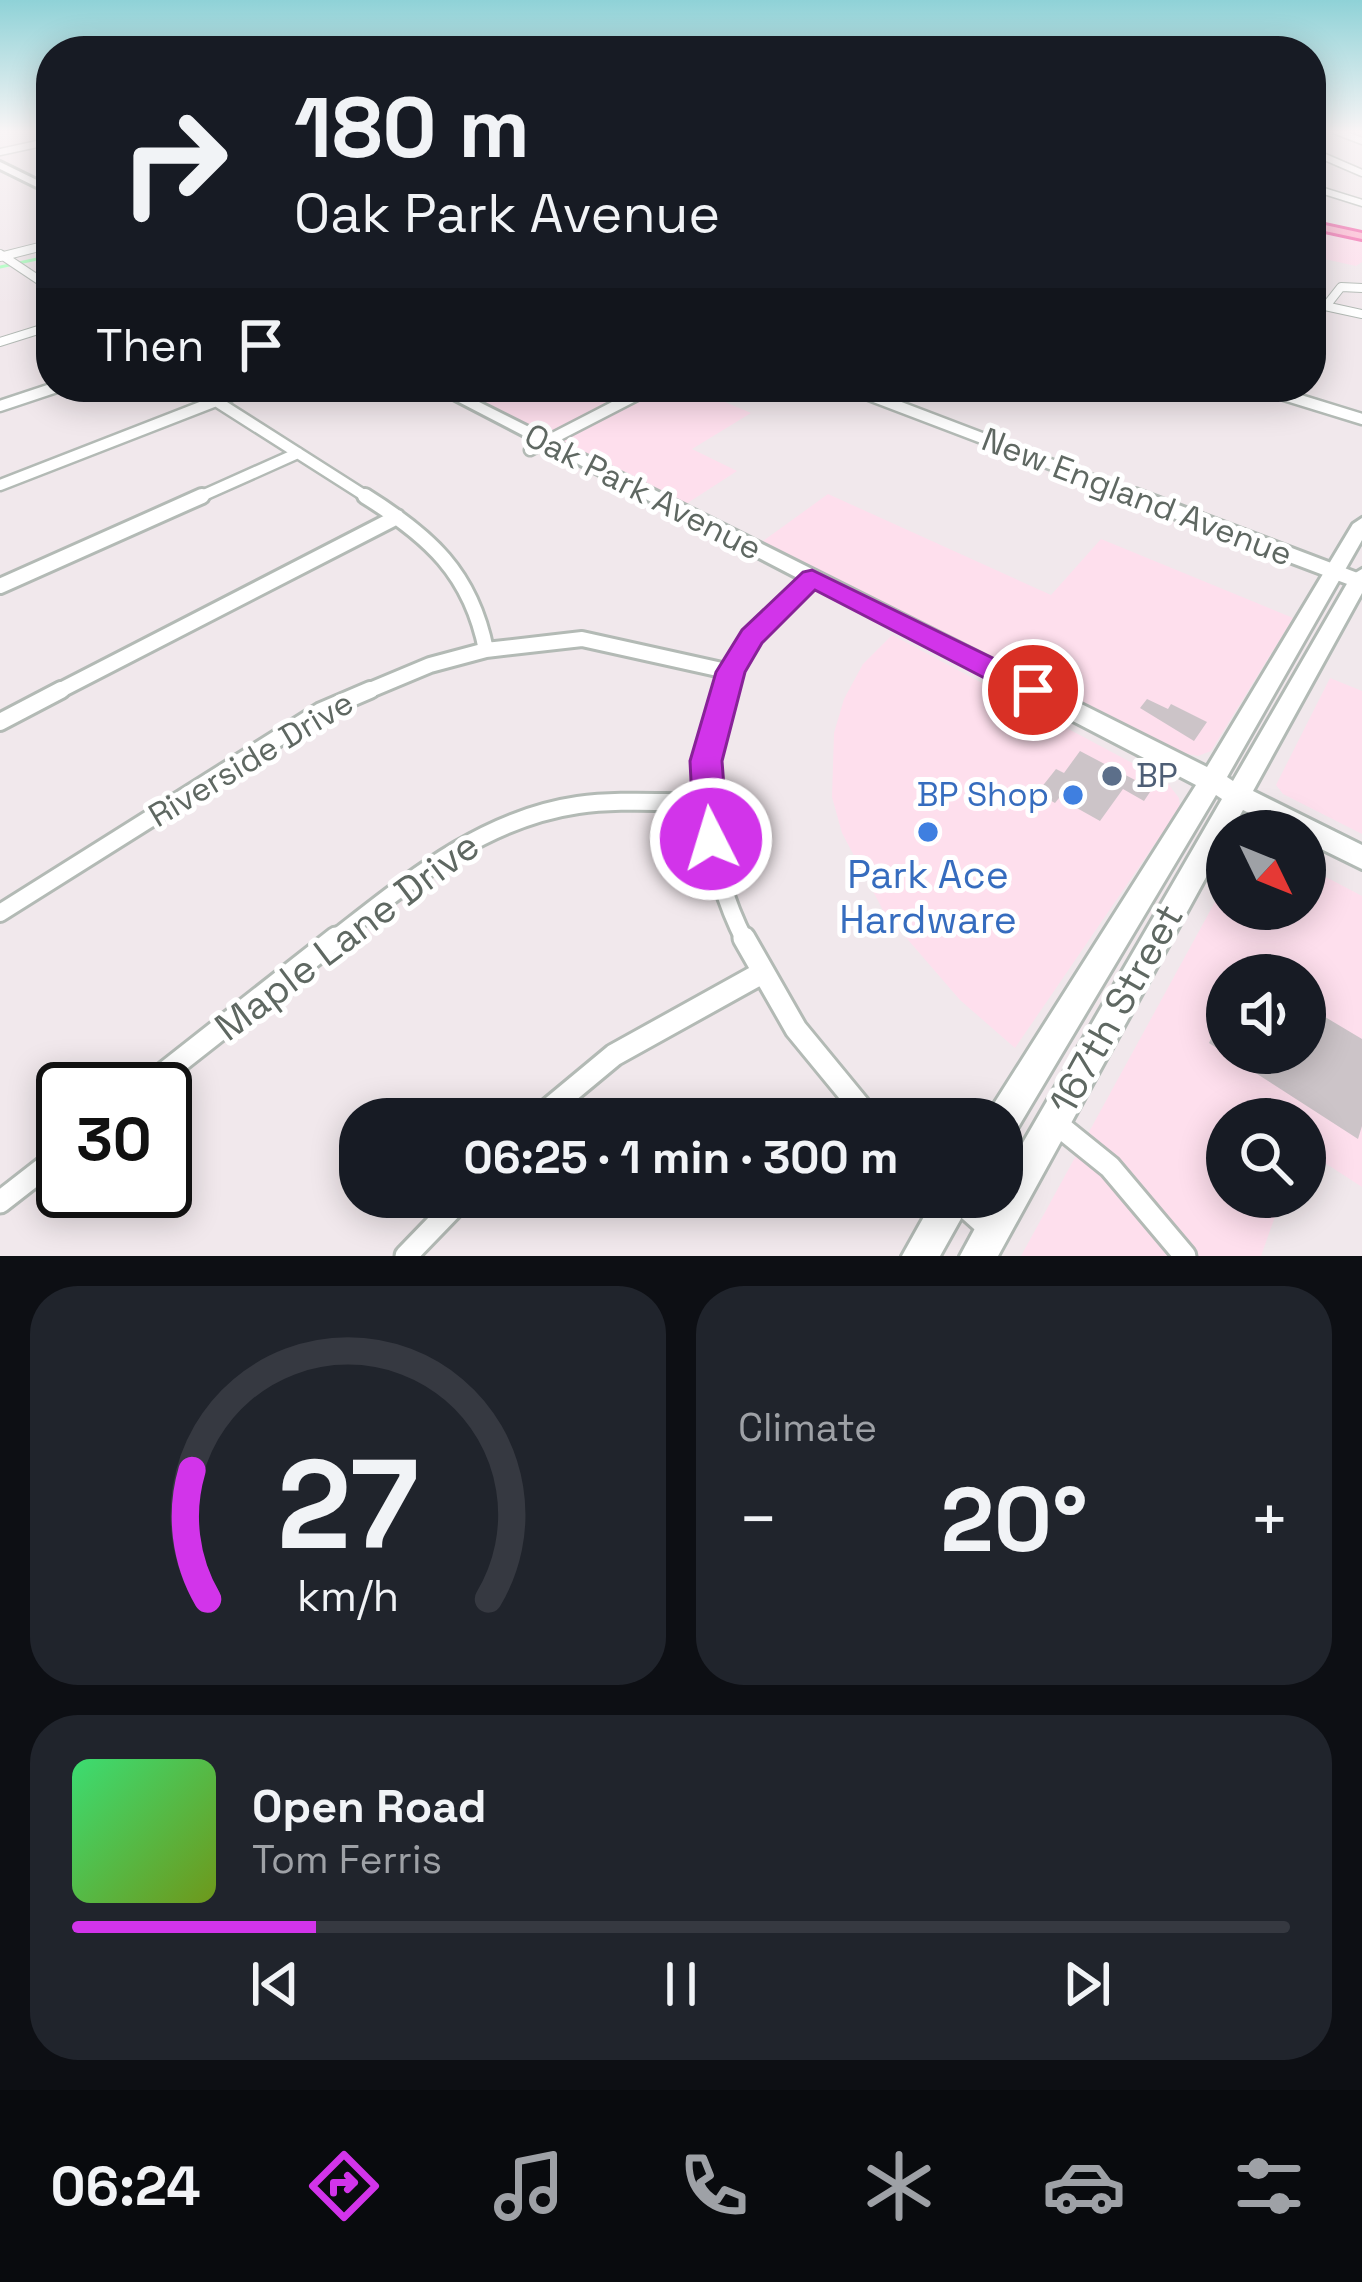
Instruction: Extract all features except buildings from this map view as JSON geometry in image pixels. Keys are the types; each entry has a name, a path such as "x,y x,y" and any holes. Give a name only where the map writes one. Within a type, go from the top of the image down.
{"main road":[{"path":"1326,226 1362,234"},
{"name":"Oak Park Avenue","path":"462,402 537,446 812,578 1362,858"},
{"name":"167th Street","path":"985,1243 1362,524"},
{"name":"167th Street","path":"1018,1098 1360,578"},
{"path":"920,1256 942,1218"}],"street":[{"path":"1326,192 1362,203"},
{"path":"7,259 36,249"},
{"path":"7,259 36,278"},
{"path":"1362,288 1341,287 1326,306 1362,314"},
{"path":"0,342 36,331"},
{"path":"0,406 36,394"},
{"path":"0,485 213,402"},
{"path":"221,402 441,549 465,580 480,615 486,650"},
{"path":"537,446 623,402"},
{"name":"New England Avenue","path":"887,402 1360,578"},
{"path":"1308,402 1362,418"},
{"path":"0,586 298,453"},
{"path":"0,722 397,517"},
{"path":"812,578 752,637 731,672 712,729 706,802 721,878 760,974 803,1042 852,1098"},
{"name":"Riverside Drive","path":"0,913 321,711 393,678 486,650 582,639 731,672"},
{"name":"Maple Lane Drive","path":"179,1062 412,879 488,830 578,805 706,802"},
{"path":"559,1098 651,1029 760,974"},
{"path":"1053,1121 1110,1167 1185,1256"},
{"path":"0,1202 36,1174"},
{"path":"406,1256 443,1218"},
{"path":"968,1218 985,1243"}],"shaded area":[{"path":"1326,229 1362,237 1362,262 1356,266 1326,259"},
{"path":"477,402 615,402 546,438"},
{"path":"634,402 725,402 751,413 692,449 737,471 683,506 562,446 563,439"},
{"path":"828,494 1051,595 1101,539 1293,618 1211,751 1198,756 1183,753 759,544"},
{"path":"892,635 1166,781 1179,798 1180,807 1015,1048 960,1000 884,912 842,833 832,797 834,733 844,699 863,664"},
{"path":"1330,678 1362,691 1362,834 1326,816 1326,810 1315,810 1283,794 1276,785"},
{"path":"1326,877 1362,896 1362,1187 1326,1164 1326,1098 1206,1098 1206,1218 1275,1218 1261,1256 1021,1256 1206,918 1206,930 1326,930"}],"waterway":[{"path":"0,267 36,259"}],"place":[{"name":"BP","path":"1112,776"},
{"name":"BP Shop","path":"1073,795"},
{"name":"Park Ace Hardware","path":"928,832"}],"route":[{"path":"711,839 706,761 731,672 752,637 812,578 1033,690"}]}
